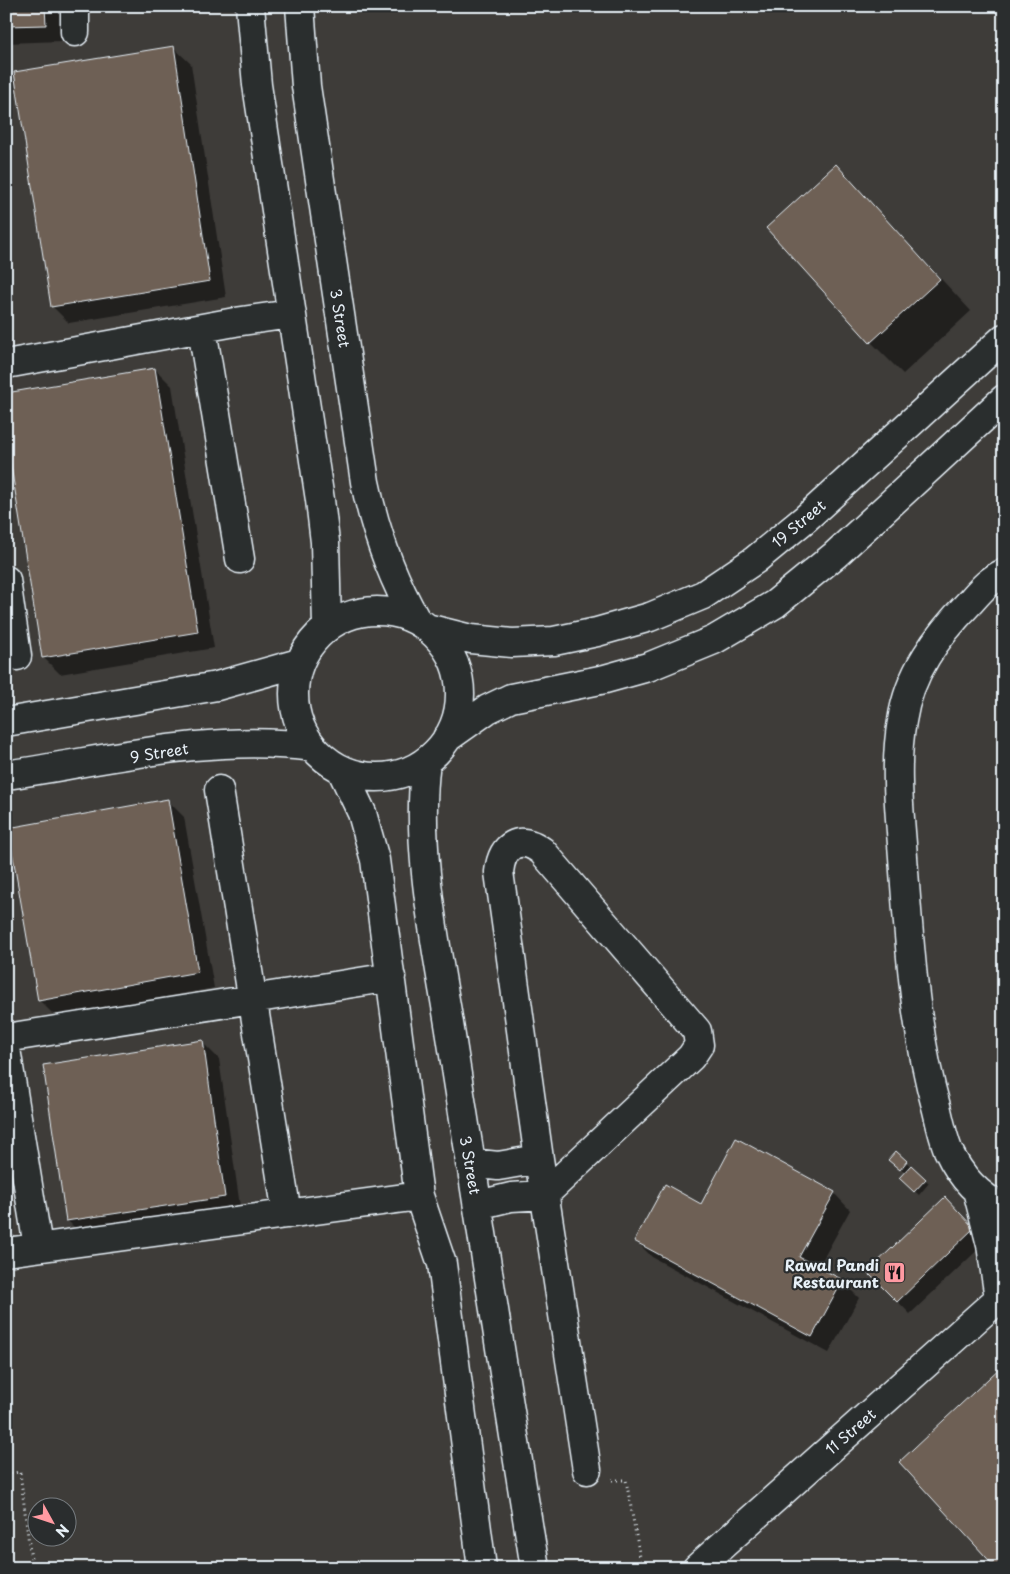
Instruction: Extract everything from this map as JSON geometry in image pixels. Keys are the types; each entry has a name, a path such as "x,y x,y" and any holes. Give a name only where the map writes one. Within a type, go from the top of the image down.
{"street":[{"path":"250,6 257,85 325,542 327,627"},
{"name":"3 Street","path":"300,6 306,86 371,511 379,539 402,594 423,625"},
{"path":"6,364 291,314"},
{"path":"202,329 240,559"},
{"name":"19 Street","path":"423,625 471,639 512,643 554,641 597,632 650,617 703,595 755,560 805,519 1004,338"},
{"path":"447,738 455,720 460,701 459,681 454,661 444,644 423,625 394,612 371,610 348,616 327,627 311,643 299,663 294,685 295,707 301,728 313,747 342,769 376,777 394,775 426,760 466,722 511,698 605,679 648,667 714,640 775,604 834,555 1004,399"},
{"path":"1004,573 991,581 962,610 928,651 912,683 902,720 898,770 907,911 923,1047 946,1142 965,1179 978,1194 1004,1208"},
{"path":"6,580 17,656"},
{"path":"6,722 217,686 299,663"},
{"name":"9 Street","path":"6,776 184,748 244,742 313,747"},
{"name":"3 Street","path":"426,760 422,818 427,876 470,1163 536,1567"},
{"path":"342,769 367,829 379,884 419,1196 442,1264 482,1568"},
{"path":"219,790 287,1214"},
{"path":"478,1204 511,1197 544,1195 691,1057 699,1045 697,1031 542,851 531,843 519,843 507,848 500,859 499,872 544,1195 587,1470"},
{"path":"6,1038 391,976"},
{"path":"6,1049 38,1247"},
{"path":"470,1163 498,1166 539,1159"},
{"path":"978,1194 1001,1296"},
{"path":"6,1252 419,1196"},
{"name":"11 Street","path":"697,1568 1001,1296"}],"path":[{"path":"587,1470 588,1480 626,1480 642,1568"},
{"path":"6,1474 20,1472 32,1568"}],"building":[{"path":"6,6 45,6 46,25 6,26"},
{"path":"174,46 210,281 51,307 14,72"},
{"path":"836,164 940,279 870,343 766,228"},
{"path":"155,368 198,632 42,658 6,435 6,393"},
{"path":"168,799 198,972 38,1001 8,828"},
{"path":"203,1040 225,1197 66,1221 43,1065"},
{"path":"736,1138 835,1192 799,1257 843,1280 812,1337 634,1241 665,1184 701,1204"},
{"path":"896,1151 907,1161 900,1170 888,1160"},
{"path":"911,1165 926,1179 914,1192 899,1178"},
{"path":"945,1197 974,1228 897,1302 867,1272"},
{"path":"1004,1364 1004,1568 996,1568 899,1462"}],"place":[{"name":"Rawal Pandi Restaurant","path":"895,1273"}]}
